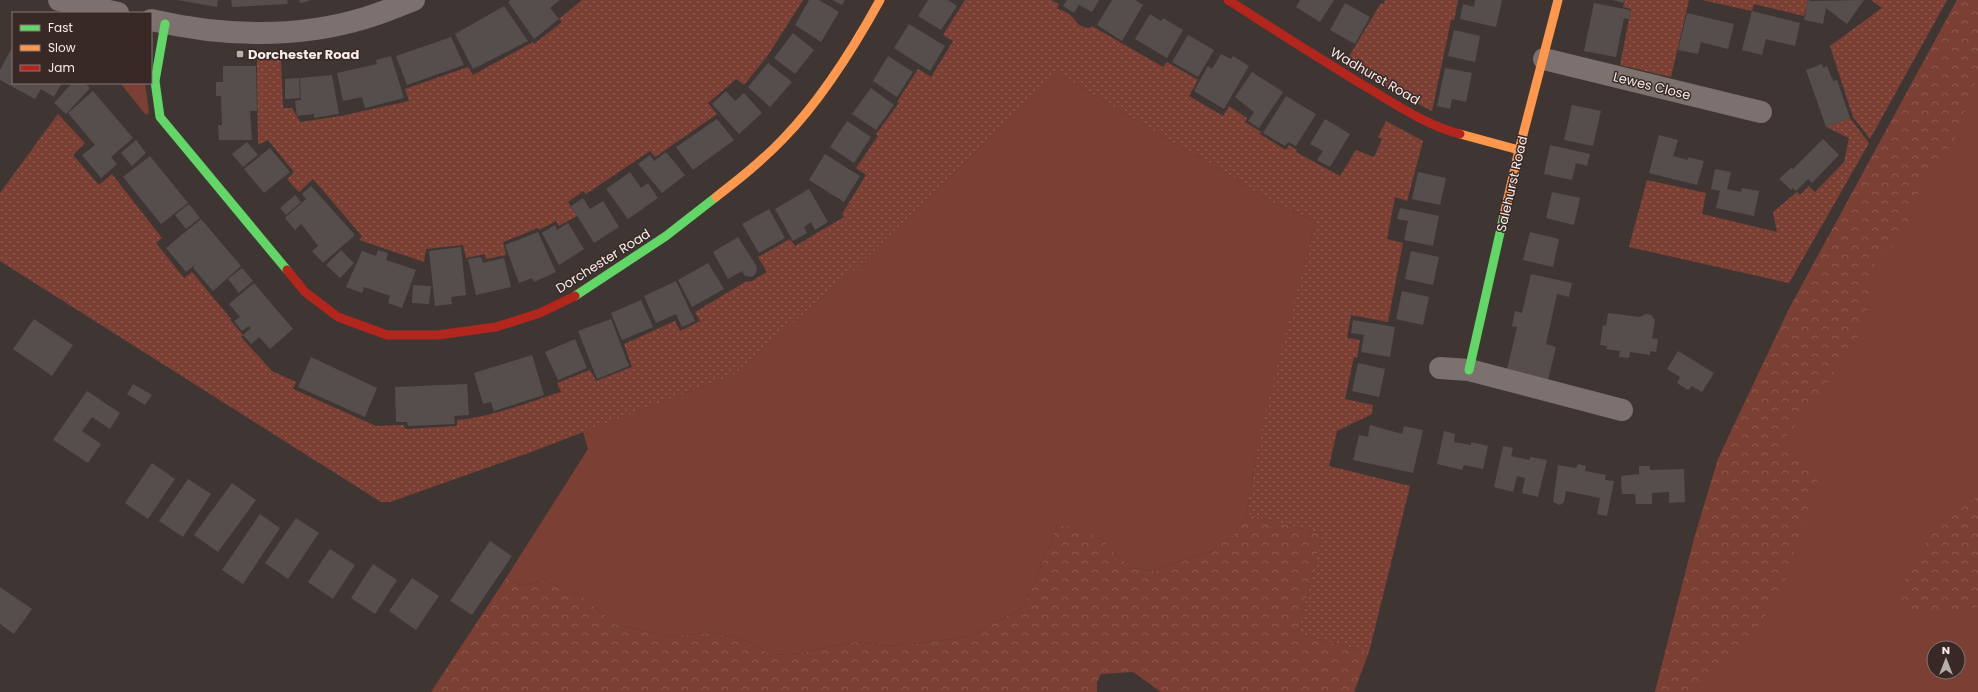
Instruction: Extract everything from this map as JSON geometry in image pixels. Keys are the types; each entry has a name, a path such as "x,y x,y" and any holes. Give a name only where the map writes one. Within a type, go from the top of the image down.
{"street":[{"path":"60,0 114,12"},
{"path":"158,22 228,33 276,33 324,27 365,18 414,0"},
{"name":"Dorchester Road","path":"158,22 154,84 155,102 160,117 305,292 338,317 387,335 437,335 496,327 540,313 574,297 666,236 745,175 782,139 822,91 861,34 880,0"},
{"name":"Wadhurst Road","path":"1228,0 1299,46 1408,112 1449,131 1519,150"},
{"name":"Salehurst Road","path":"1469,370 1519,150 1544,59 1558,0"},
{"name":"Lewes Close","path":"1544,59 1760,112"},
{"path":"1440,368 1469,370 1622,410"}],"green space":[{"path":"582,0 803,0 768,55 744,85 736,79 708,103 717,114 655,157 650,151 586,194 583,191 568,202 577,216 559,226 556,221 539,230 538,228 503,242 506,255 486,259 485,254 466,258 463,245 426,249 424,262 359,240 362,236 313,179 299,192 287,179 294,172 268,140 258,145 257,60 281,60 283,108 292,108 300,122 341,116 409,101 405,89 468,67 473,75 533,42 534,44 562,22 559,19"},
{"path":"965,0 1051,0 1059,4 1057,9 1069,14 1082,26 1090,28 1092,26 1163,67 1167,62 1198,80 1189,96 1223,116 1229,106 1247,118 1245,122 1261,132 1260,134 1286,150 1289,145 1297,150 1296,152 1340,176 1356,150 1374,157 1382,139 1378,137 1386,121 1423,141 1407,201 1395,197 1387,239 1403,243 1388,322 1351,315 1347,338 1360,340 1357,358 1354,357 1345,399 1373,405 1372,414 1337,431 1329,466 1410,486 1369,652 1298,634 1322,534 1247,514 1268,403 1316,221 1276,204 1058,73 852,272 733,375 531,452 390,502 381,502 0,261 0,193 58,114 85,143 73,155 99,185 112,174 162,238 156,243 184,278 192,272 231,319 230,320 243,335 241,337 272,371 296,382 293,389 376,426 404,425 405,429 457,426 457,420 496,413 561,392 557,383 590,370 596,381 632,367 624,344 675,321 680,331 700,321 695,312 745,282 752,281 767,272 758,257 790,239 795,246 844,217 842,214 866,175 856,168 878,136 876,134 899,103 897,102 918,69 931,77 953,41 943,35"},
{"path":"1385,0 1458,0 1454,20 1451,20 1432,111 1344,65 1381,3 1384,4"},
{"path":"1625,0 1689,0 1671,77 1620,65 1631,9 1623,7"},
{"path":"1702,0 1808,0 1804,16 1754,4 1752,11"},
{"path":"1871,0 1947,0 1870,139 1853,117 1830,46 1882,8"},
{"path":"1957,0 1978,0 1978,692 1655,692 1694,539 1718,459 1789,309"},
{"path":"1957,0 1978,0 1978,80 1972,89 1955,140 1928,172 1914,201 1904,234 1894,246 1877,261 1871,270 1871,294 1866,314 1855,342 1806,413 1787,435 1783,446 1799,456 1812,468 1817,480 1784,583 1769,611 1749,638 1706,681 1700,692 1655,692 1694,539 1718,459 1789,309"},
{"path":"1058,73 1276,204 1316,221 1270,396 1253,473 1247,514 1234,536 1210,552 1156,571 1134,568 1115,554 1101,538 1058,525 1024,607 971,636 932,642 888,646 855,642 801,653 772,655 741,638 712,633 665,636 615,624 583,597 544,580 521,586 506,578 588,449 583,432 733,375 852,272"},
{"path":"121,84 145,84 149,112 146,115"},
{"path":"1850,118 1869,143 1789,283 1629,247 1647,180 1706,193 1702,214 1777,232 1773,212 1797,192 1800,195 1809,186 1815,192 1844,162 1849,138 1826,127"},
{"path":"1978,492 1978,607 1948,613 1938,613 1920,611 1899,605 1902,583 1915,568 1931,532 1975,498"},
{"path":"1247,514 1322,534 1298,634 1369,652 1354,692 1161,692 1133,672 1101,674 1097,682 1097,692 431,692 506,578 521,586 544,580 583,597 615,624 665,636 712,633 741,638 772,655 801,653 855,642 888,646 932,642 971,636 1024,607 1058,525 1078,529 1101,538 1115,554 1134,568 1156,571 1210,552 1234,535"}],"building":[{"path":"177,0 218,0 217,7"},
{"path":"231,0 287,0 288,4 232,7"},
{"path":"299,0 309,0 309,1 300,3"},
{"path":"511,0 560,0 550,8 559,19 534,39 508,2"},
{"path":"809,0 819,0 839,12 821,42 795,25"},
{"path":"832,0 845,0 842,5"},
{"path":"928,0 948,0 957,6 941,30 918,16"},
{"path":"1067,0 1099,0 1092,12 1079,5 1074,13 1063,6"},
{"path":"1112,0 1135,0 1143,5 1122,41 1097,25"},
{"path":"1300,0 1334,0 1320,22 1296,7"},
{"path":"1475,0 1502,0 1496,27 1460,19 1463,4 1474,7"},
{"path":"1613,0 1625,0 1623,3"},
{"path":"1808,0 1864,0 1847,24 1826,8 1823,24 1804,20"},
{"path":"1345,3 1370,17 1355,44 1330,30"},
{"path":"1594,3 1630,10 1629,19 1624,18 1616,57 1584,51"},
{"path":"504,6 528,41 473,69 455,34"},
{"path":"1752,11 1800,23 1795,46 1766,39 1762,55 1742,50"},
{"path":"1687,13 1734,24 1728,49 1701,42 1698,54 1678,50"},
{"path":"1150,14 1161,21 1163,18 1183,30 1167,58 1135,39"},
{"path":"909,24 945,46 930,71 894,48"},
{"path":"1454,30 1480,36 1475,62 1448,56"},
{"path":"793,33 814,50 795,74 774,58"},
{"path":"1188,35 1214,50 1198,77 1172,62"},
{"path":"451,37 464,65 407,85 396,56"},
{"path":"12,48 12,84 61,84 54,97 41,89 35,99 0,80 0,70"},
{"path":"1221,54 1231,59 1233,56 1249,66 1224,109 1194,91 1208,66 1212,69"},
{"path":"391,56 404,98 365,108 362,97 343,101 337,73 377,64 376,60"},
{"path":"888,56 913,72 897,97 873,81"},
{"path":"768,63 792,82 770,107 748,87"},
{"path":"1822,64 1823,68 1827,66 1833,81 1837,80 1850,118 1826,127 1806,70"},
{"path":"223,66 256,66 257,111 250,111 252,140 219,140 218,125 222,125 221,96 216,96 216,82 223,82"},
{"path":"1445,68 1472,73 1466,102 1452,99 1450,109 1437,106"},
{"path":"1252,72 1283,92 1259,128 1248,121 1254,112 1235,97"},
{"path":"332,75 339,114 314,118 314,114 297,116 295,101 301,100 300,78"},
{"path":"299,78 300,98 285,99 285,79"},
{"path":"71,84 86,84 90,88 66,114 54,103"},
{"path":"871,88 894,105 876,130 852,114"},
{"path":"93,91 133,138 111,157 117,164 101,178 82,155 95,145 68,113"},
{"path":"726,91 735,101 744,93 762,113 739,134 712,104"},
{"path":"1286,96 1316,114 1296,146 1288,142 1285,146 1263,133"},
{"path":"1572,105 1601,111 1593,146 1564,140"},
{"path":"717,119 734,140 693,170 676,147"},
{"path":"1325,119 1350,134 1330,167 1317,160 1323,151 1310,144"},
{"path":"847,121 871,137 854,163 830,147"},
{"path":"1659,135 1678,140 1673,156 1688,160 1688,157 1704,161 1697,185 1649,173"},
{"path":"1823,139 1839,155 1812,183 1808,179 1796,191 1793,188 1791,190 1779,179 1791,168 1793,169"},
{"path":"136,140 146,153 132,166 121,153"},
{"path":"247,142 258,155 243,167 232,154"},
{"path":"1550,145 1590,154 1587,166 1576,163 1572,180 1544,174"},
{"path":"270,148 290,172 264,193 244,169"},
{"path":"666,152 685,175 662,193 638,164 650,155 654,161"},
{"path":"825,154 860,176 844,202 809,180"},
{"path":"150,156 188,203 161,224 123,177"},
{"path":"1715,169 1731,172 1727,189 1741,192 1742,188 1759,191 1754,216 1716,208 1720,191 1711,189"},
{"path":"630,172 641,188 648,183 658,198 628,219 606,189"},
{"path":"1418,172 1446,178 1440,205 1412,199"},
{"path":"311,186 355,235 323,263 312,251 318,246 301,224 295,230 285,218 306,199 302,194"},
{"path":"809,189 828,222 815,230 811,222 804,227 807,233 793,241 775,209"},
{"path":"1552,192 1580,198 1574,225 1546,218"},
{"path":"295,195 301,202 286,215 280,208"},
{"path":"583,198 590,209 603,201 619,227 594,243 571,206"},
{"path":"189,204 200,218 186,229 175,215"},
{"path":"1400,208 1439,216 1433,246 1404,240 1408,221 1397,219"},
{"path":"769,209 785,238 759,253 742,224"},
{"path":"201,219 241,266 213,291 193,268 196,264 186,272 166,248"},
{"path":"568,223 584,249 559,265 542,233 555,225 557,230"},
{"path":"538,232 556,272 534,282 532,278 519,283 505,245"},
{"path":"1530,232 1559,239 1553,267 1523,260"},
{"path":"738,237 757,267 756,273 752,277 745,276 742,271 728,279 713,252"},
{"path":"461,247 466,295 451,297 452,304 435,306 429,251"},
{"path":"341,250 354,263 340,278 326,265"},
{"path":"378,250 388,253 386,260 416,270 402,308 388,303 390,296 364,287 362,293 346,287 362,251 376,256"},
{"path":"1411,251 1439,257 1433,285 1405,279"},
{"path":"481,257 483,263 504,258 511,287 476,295 468,259"},
{"path":"708,263 724,289 692,307 678,280"},
{"path":"242,268 253,281 239,293 228,279"},
{"path":"1531,274 1572,283 1569,297 1557,294 1546,344 1556,347 1548,380 1507,370 1517,327 1512,326 1515,311 1522,313"},
{"path":"676,281 695,321 682,327 676,314 656,323 644,296"},
{"path":"254,283 293,329 270,349 259,337 251,344 243,335 251,328 249,326 242,331 234,321 240,317 229,304"},
{"path":"413,285 431,286 429,304 412,303"},
{"path":"1402,291 1429,297 1423,325 1396,319"},
{"path":"641,300 653,327 622,340 611,313"},
{"path":"1608,313 1640,317 1646,314 1651,315 1655,320 1652,338 1658,339 1656,352 1650,351 1650,355 1630,352 1629,358 1619,357 1620,351 1606,349 1607,346 1600,345 1603,325 1606,326"},
{"path":"34,319 73,345 52,376 13,349"},
{"path":"611,319 629,366 597,379 578,331"},
{"path":"1353,320 1395,327 1390,357 1361,352 1364,335 1351,333"},
{"path":"575,339 587,368 558,380 545,352"},
{"path":"1678,351 1714,373 1702,392 1692,386 1688,390 1677,383 1680,377 1667,369"},
{"path":"532,355 544,395 494,411 491,402 483,404 474,373"},
{"path":"311,357 377,388 365,417 298,387"},
{"path":"1358,363 1385,369 1379,397 1352,391"},
{"path":"133,384 152,395 145,405 127,394"},
{"path":"467,384 469,415 454,416 455,424 408,426 407,422 396,422 395,387"},
{"path":"87,391 120,413 110,429 92,417 82,431 101,444 88,463 53,440"},
{"path":"1370,425 1402,434 1404,426 1423,430 1413,473 1353,460 1359,435 1368,437"},
{"path":"1444,431 1455,434 1454,442 1471,445 1471,442 1488,446 1483,469 1464,465 1462,470 1437,464"},
{"path":"1503,446 1513,448 1511,456 1529,460 1531,457 1547,460 1538,497 1522,493 1525,478 1517,476 1513,492 1494,487"},
{"path":"152,463 175,479 148,519 125,503"},
{"path":"1578,464 1586,466 1585,471 1606,475 1605,480 1614,481 1607,516 1597,514 1600,498 1566,491 1564,502 1560,505 1553,502 1558,465 1576,468"},
{"path":"1639,466 1650,466 1650,470 1684,469 1685,502 1669,503 1669,492 1652,493 1652,504 1636,504 1635,494 1622,494 1621,476 1639,474"},
{"path":"188,479 211,494 183,537 159,521"},
{"path":"232,483 256,500 218,552 194,535"},
{"path":"260,514 280,528 243,584 222,570"},
{"path":"296,518 319,533 288,579 265,563"},
{"path":"490,541 512,556 472,615 450,601"},
{"path":"330,549 355,565 333,599 308,582"},
{"path":"373,564 397,580 375,614 351,598"},
{"path":"412,578 439,596 416,630 389,611"},
{"path":"0,587 32,609 14,634 0,624"}],"traffic: fast":[{"path":"165,24 155,81 160,117 287,270"},
{"path":"575,296 666,236 716,197"},
{"path":"1469,370 1504,215"}],"traffic: slow":[{"path":"716,197 767,155 797,124 836,73 880,0"},
{"path":"1504,215 1519,150 1558,0"},
{"path":"1460,134 1519,150"}],"traffic: jam":[{"path":"1228,0 1398,106 1434,125 1460,134"},
{"path":"287,270 305,292 338,317 387,335 437,335 496,327 540,313 575,296"}],"place":[{"name":"Dorchester Road","path":"240,54"}]}
